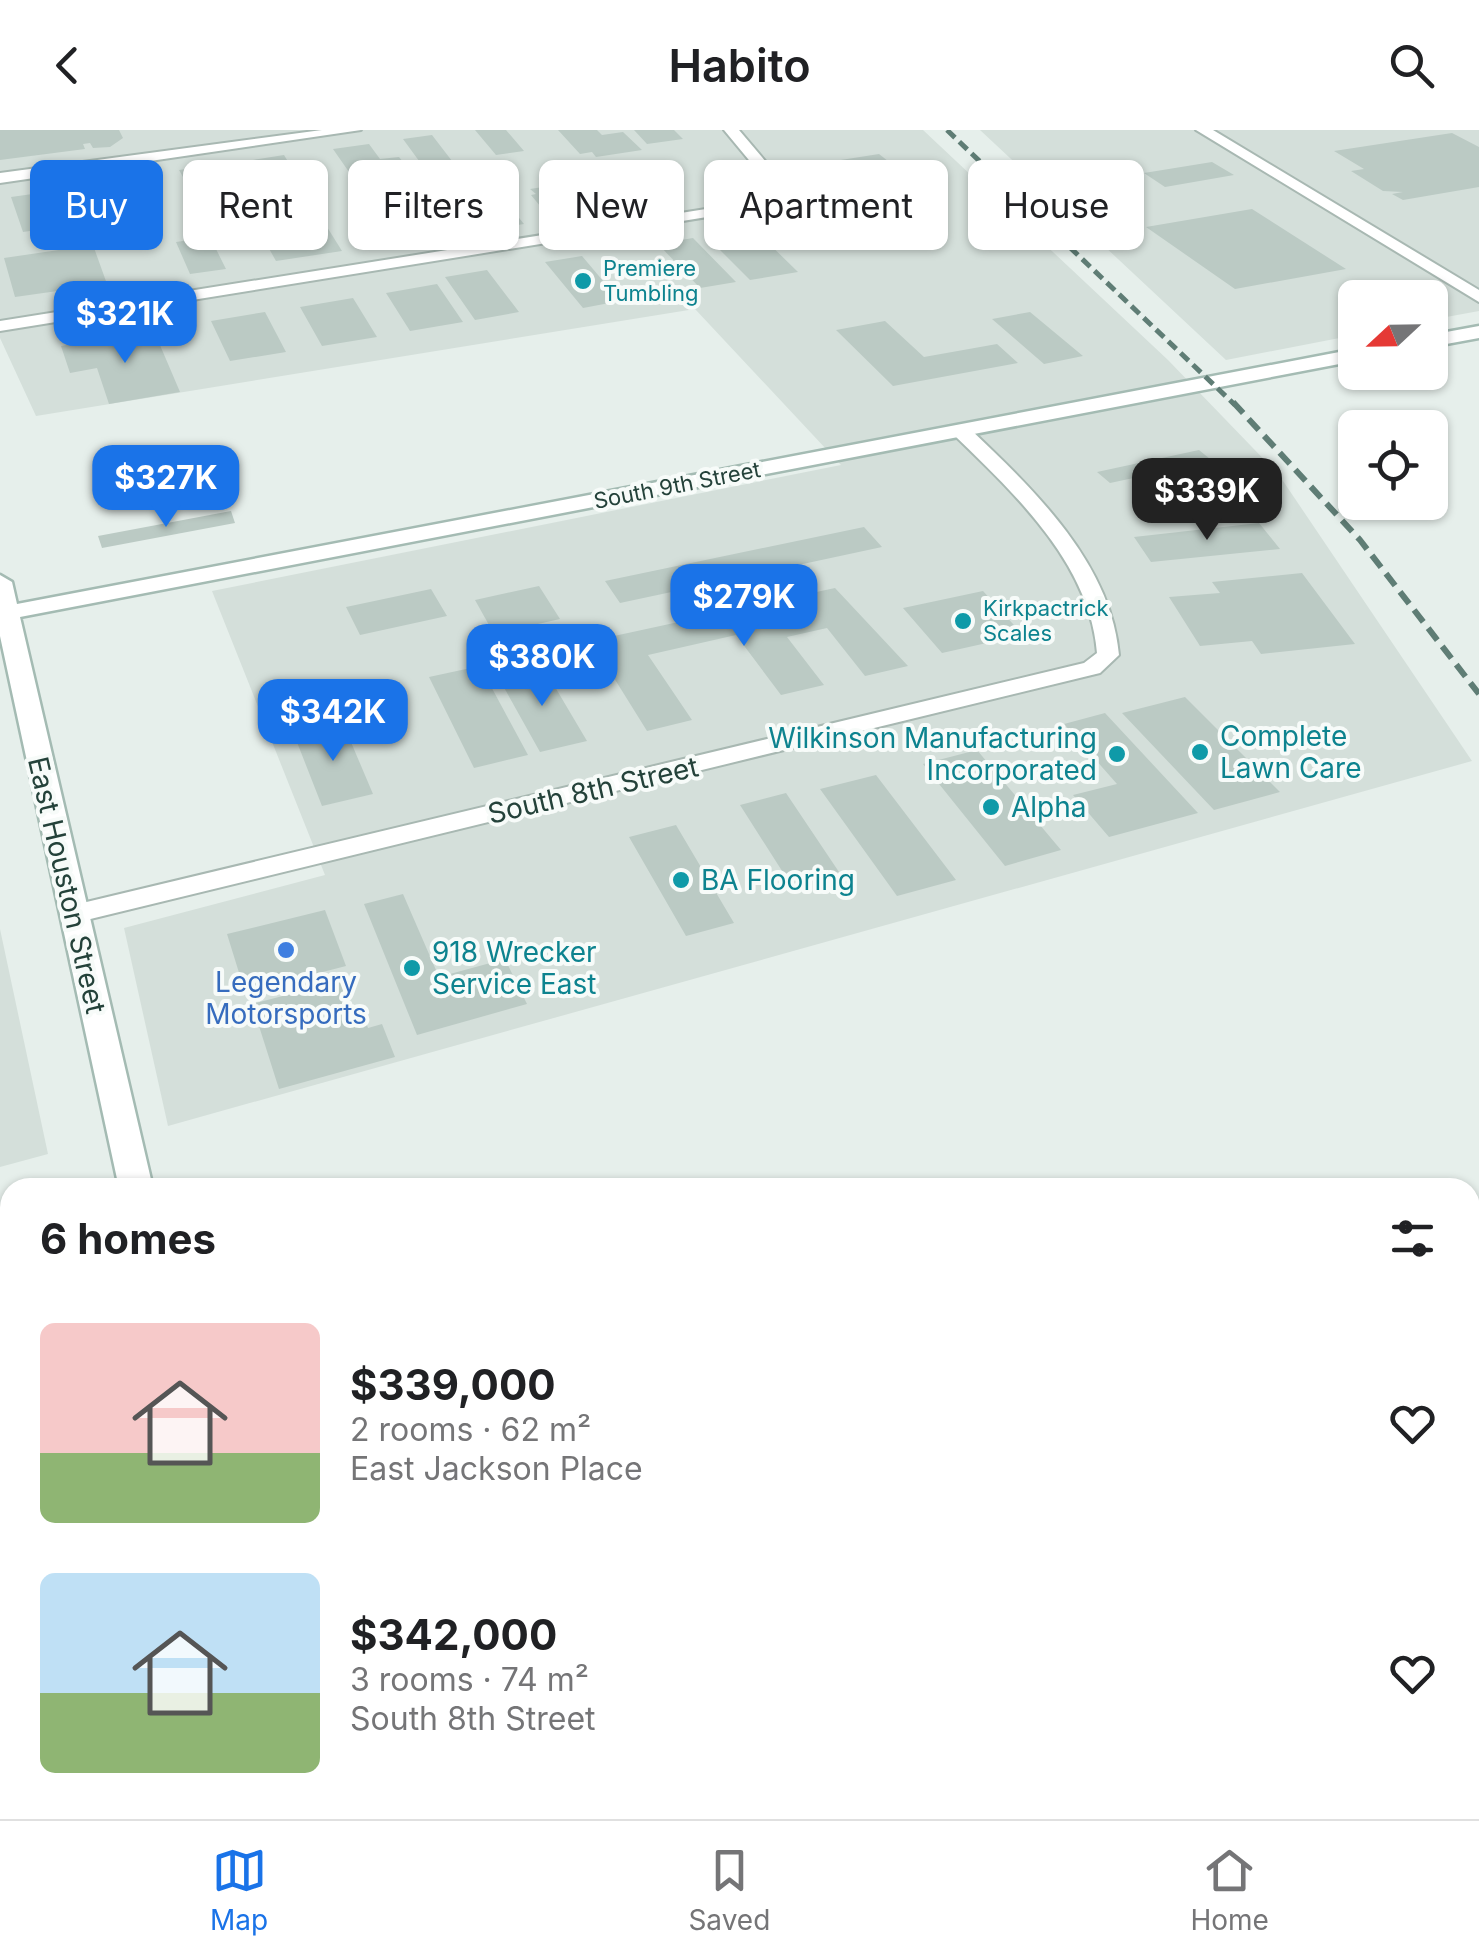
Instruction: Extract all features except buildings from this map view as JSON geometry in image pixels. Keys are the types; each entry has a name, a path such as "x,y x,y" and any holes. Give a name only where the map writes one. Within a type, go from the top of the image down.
{"main road":[{"path":"1448,338 1479,332"},
{"name":"South 9th Street","path":"3,613 1338,359"},
{"name":"East Houston Street","path":"0,582 3,613 134,1178"}],"street":[{"path":"0,178 354,130"},
{"path":"0,326 783,201 780,188 731,130"},
{"path":"1202,130 1479,297"},
{"name":"South 8th Street","path":"74,914 1092,668 1108,655 1104,617 1076,566 1027,496 961,430"}],"shaded area":[{"path":"0,130 923,130 968,172 968,250 1051,250 1168,360 1279,475 1472,761 168,1126 124,928 325,875 212,591 841,465 695,309 36,416 0,338"},
{"path":"980,130 1479,130 1479,311 1448,317 1448,280 1338,280 1338,338 1226,360 1108,250 1144,250 1144,160 1012,160"},
{"path":"0,929 48,1154 0,1167"}],"railway":[{"path":"947,130 1235,405"},
{"path":"1233,402 1360,540 1479,694"}],"place":[{"name":"Premiere Tumbling","path":"583,281"},
{"name":"Kirkpactrick Scales","path":"963,621"},
{"name":"Complete Lawn Care","path":"1200,752"},
{"name":"Wilkinson Manufacturing Incorporated","path":"1117,754"},
{"name":"Alpha","path":"991,807"},
{"name":"BA Flooring","path":"681,880"},
{"name":"Legendary Motorsports","path":"286,950"},
{"name":"918 Wrecker Service East","path":"412,968"}]}
